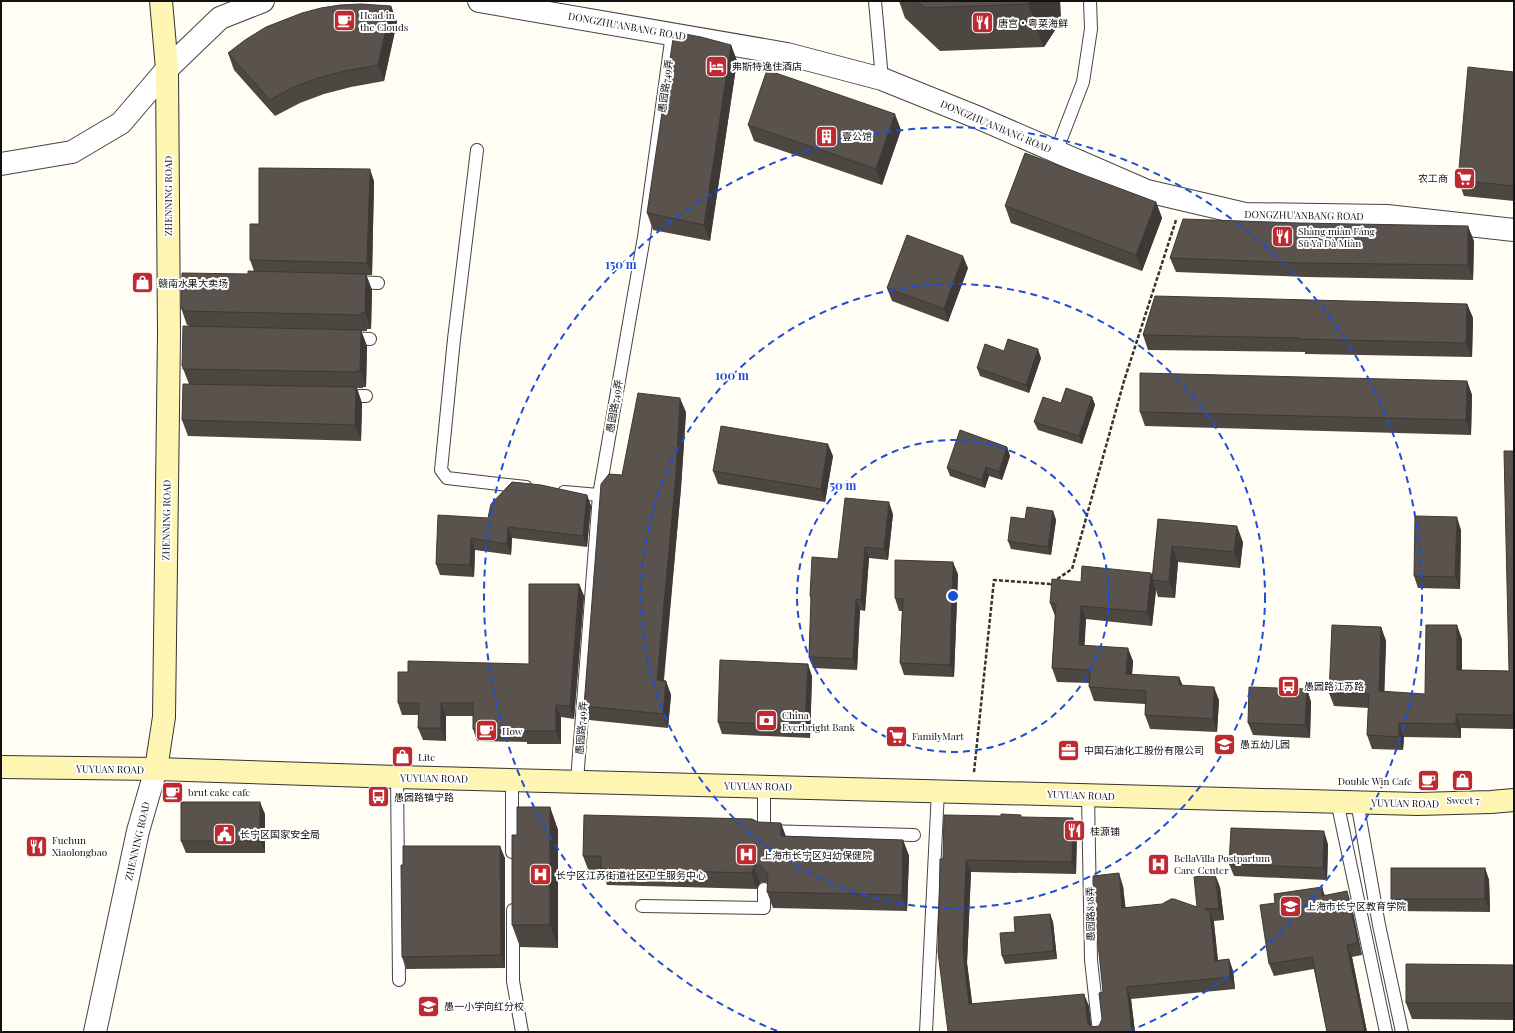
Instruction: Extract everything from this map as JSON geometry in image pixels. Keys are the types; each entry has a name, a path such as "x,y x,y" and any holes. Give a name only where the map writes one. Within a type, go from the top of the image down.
{"main road":[{"name":"ZHENNING ROAD","path":"156,769 164,717 177,334 167,69 161,1"},
{"name":"YUYUAN ROAD","path":"1,767 156,769 577,782 1418,804 1514,800"}],"street":[{"path":"1,164 72,152 121,123 167,69 220,18 263,1"},
{"name":"DONGZHU'ANBANG ROAD","path":"479,1 787,54 882,79 979,118 1146,191 1245,214 1387,216 1514,230"},
{"name":"ZHENNING ROAD","path":"96,1032 138,831 156,769"}],"lane":[{"path":"875,1 882,79"},
{"path":"1056,152 1083,82 1091,28 1090,1"},
{"name":"愚园路749弄","path":"577,782 599,496 644,237 672,34"},
{"path":"478,150 454,339 441,470 447,478 538,488"},
{"path":"339,282 378,283"},
{"path":"340,338 370,339"},
{"path":"334,396 366,396"},
{"path":"553,490 599,496"},
{"path":"397,777 399,980"},
{"path":"512,780 512,863"},
{"path":"764,786 764,833 914,835"},
{"path":"926,1032 938,791"},
{"name":"愚园路838弄","path":"1088,796 1091,960 1099,1032"},
{"path":"1347,802 1386,1032"},
{"path":"1347,802 1379,924 1402,1032"},
{"path":"642,906 764,908 764,889"},
{"path":"513,902 513,981 522,1032"}],"path":[{"path":"972,792 994,580 1050,584 1072,569 1124,381 1183,200"}],"building":[{"path":"917,1 1030,1 1028,4 925,8"},
{"path":"361,4 391,6 378,65 318,78 294,87 270,100 228,53 266,27 302,13 340,5"},
{"path":"674,32 731,45 704,225 647,213"},
{"path":"1468,67 1514,72 1514,186 1458,180"},
{"name":"壹公馆","path":"767,70 895,114 876,169 748,125"},
{"path":"1025,153 1156,202 1136,255 1005,206"},
{"path":"259,168 370,169 367,263 250,260 250,224 259,224"},
{"path":"1183,219 1468,226 1468,265 1301,263 1170,258"},
{"path":"907,235 963,256 944,309 887,288"},
{"path":"248,271 366,274 365,313 361,313 361,315 183,311 183,308 181,308 182,273 248,274"},
{"path":"1155,296 1467,304 1466,343 1143,335"},
{"path":"183,326 361,330 360,371 183,369"},
{"path":"1008,339 1038,349 1026,385 977,368 985,344 1004,351"},
{"path":"1140,373 1467,381 1466,420 1140,412"},
{"path":"183,384 356,387 355,425 182,420"},
{"path":"1066,388 1092,397 1079,436 1034,422 1043,397 1061,403"},
{"path":"638,393 680,398 676,473 657,680 666,681 663,714 584,706 601,484 609,474 622,475"},
{"path":"721,426 828,444 821,489 713,471"},
{"path":"960,430 1007,447 999,472 986,467 982,480 947,468"},
{"path":"1504,451 1514,451 1514,715 1456,714 1456,724 1399,723 1399,737 1367,735 1369,694 1329,693 1332,625 1381,627 1379,691 1425,694 1426,625 1457,625 1457,670 1509,671"},
{"path":"512,482 541,485 587,495 583,536 508,527 507,544 471,538 470,565 436,564 438,515 488,518 491,504"},
{"path":"845,498 889,502 884,549 865,547 861,600 856,599 853,659 809,657 812,557 838,559"},
{"path":"1027,507 1053,511 1048,547 1008,541 1011,517 1025,519"},
{"path":"1415,516 1457,517 1455,577 1414,576"},
{"path":"1158,519 1237,526 1234,552 1172,546 1169,582 1152,580"},
{"path":"895,560 953,562 950,665 900,663 903,599 895,598"},
{"path":"1082,566 1151,573 1147,612 1081,606 1079,645 1128,648 1126,674 1179,677 1179,685 1214,687 1213,719 1145,715 1146,691 1089,687 1090,670 1052,668 1056,604 1050,603 1052,579 1081,582"},
{"path":"529,584 579,584 570,706 556,705 556,731 473,729 473,703 441,703 441,728 418,728 419,703 398,703 398,672 408,672 408,661 529,664"},
{"path":"720,660 808,664 805,725 718,722"},
{"path":"1249,687 1307,689 1305,725 1248,723"},
{"name":"长宁区国家安全局","path":"181,802 260,802 260,841 181,841"},
{"path":"517,807 550,807 550,925 512,925 512,835 517,835"},
{"path":"1001,814 1021,815 1021,817 1073,818 1072,862 966,860 963,951 969,1004 1084,994 1088,1024 1092,1027 1099,1026 1102,1019 1099,993 1103,992 1093,895 1093,876 1119,873 1122,908 1162,904 1171,899 1197,907 1194,877 1215,874 1219,908 1205,909 1210,911 1215,961 1229,959 1230,977 1127,987 1132,1032 948,1032 938,952 940,859 943,859 944,815 1001,816"},
{"path":"584,815 752,819 758,822 781,823 781,836 903,840 902,895 767,892 768,873 766,873 759,865 754,867 751,873 601,869 601,856 583,856"},
{"path":"1231,828 1324,831 1323,868 1229,864"},
{"path":"403,846 500,846 501,955 402,957 401,865 403,865"},
{"path":"1391,868 1485,868 1485,899 1391,899"},
{"path":"1322,887 1322,896 1347,891 1358,943 1347,945 1365,1032 1327,1032 1312,957 1269,964 1260,905 1275,903 1274,894"},
{"path":"1050,914 1054,951 1002,956 1000,933 1015,932 1014,917"},
{"path":"1406,964 1514,965 1514,1003 1406,1003"}],"place":[{"name":"Head in the Clouds","path":"344,21"},
{"name":"唐宫・粤菜海鲜","path":"983,23"},
{"name":"弗斯特逸住酒店","path":"716,66"},
{"name":"壹公馆","path":"827,136"},
{"name":"农工商","path":"1464,178"},
{"name":"Shàng miàn Fáng Sũ Ya Dà Miàn","path":"1283,237"},
{"name":"赣南水果大卖场","path":"143,283"},
{"name":"愚园路江苏路","path":"1288,686"},
{"name":"China Everbright Bank","path":"766,721"},
{"name":"How","path":"487,731"},
{"name":"FamilyMart","path":"896,736"},
{"name":"愚五幼儿园","path":"1225,744"},
{"name":"中国石油化工股份有限公司","path":"1069,750"},
{"name":"Lite","path":"403,757"},
{"name":"Sweet 7","path":"1463,780"},
{"name":"Double Win Cafe","path":"1428,781"},
{"name":"brut cake cafe","path":"172,792"},
{"name":"愚园路镇宁路","path":"379,797"},
{"name":"桂源铺","path":"1074,831"},
{"name":"长宁区国家安全局","path":"225,834"},
{"name":"Fuchun Xiaolongbao","path":"37,846"},
{"name":"上海市长宁区妇幼保健院","path":"747,855"},
{"name":"BellaVilla Postpartum Care Center","path":"1159,864"},
{"name":"长宁区江苏街道社区卫生服务中心","path":"541,875"},
{"name":"上海市长宁区教育学院","path":"1291,906"},
{"name":"愚一小学向红分校","path":"429,1006"}]}
